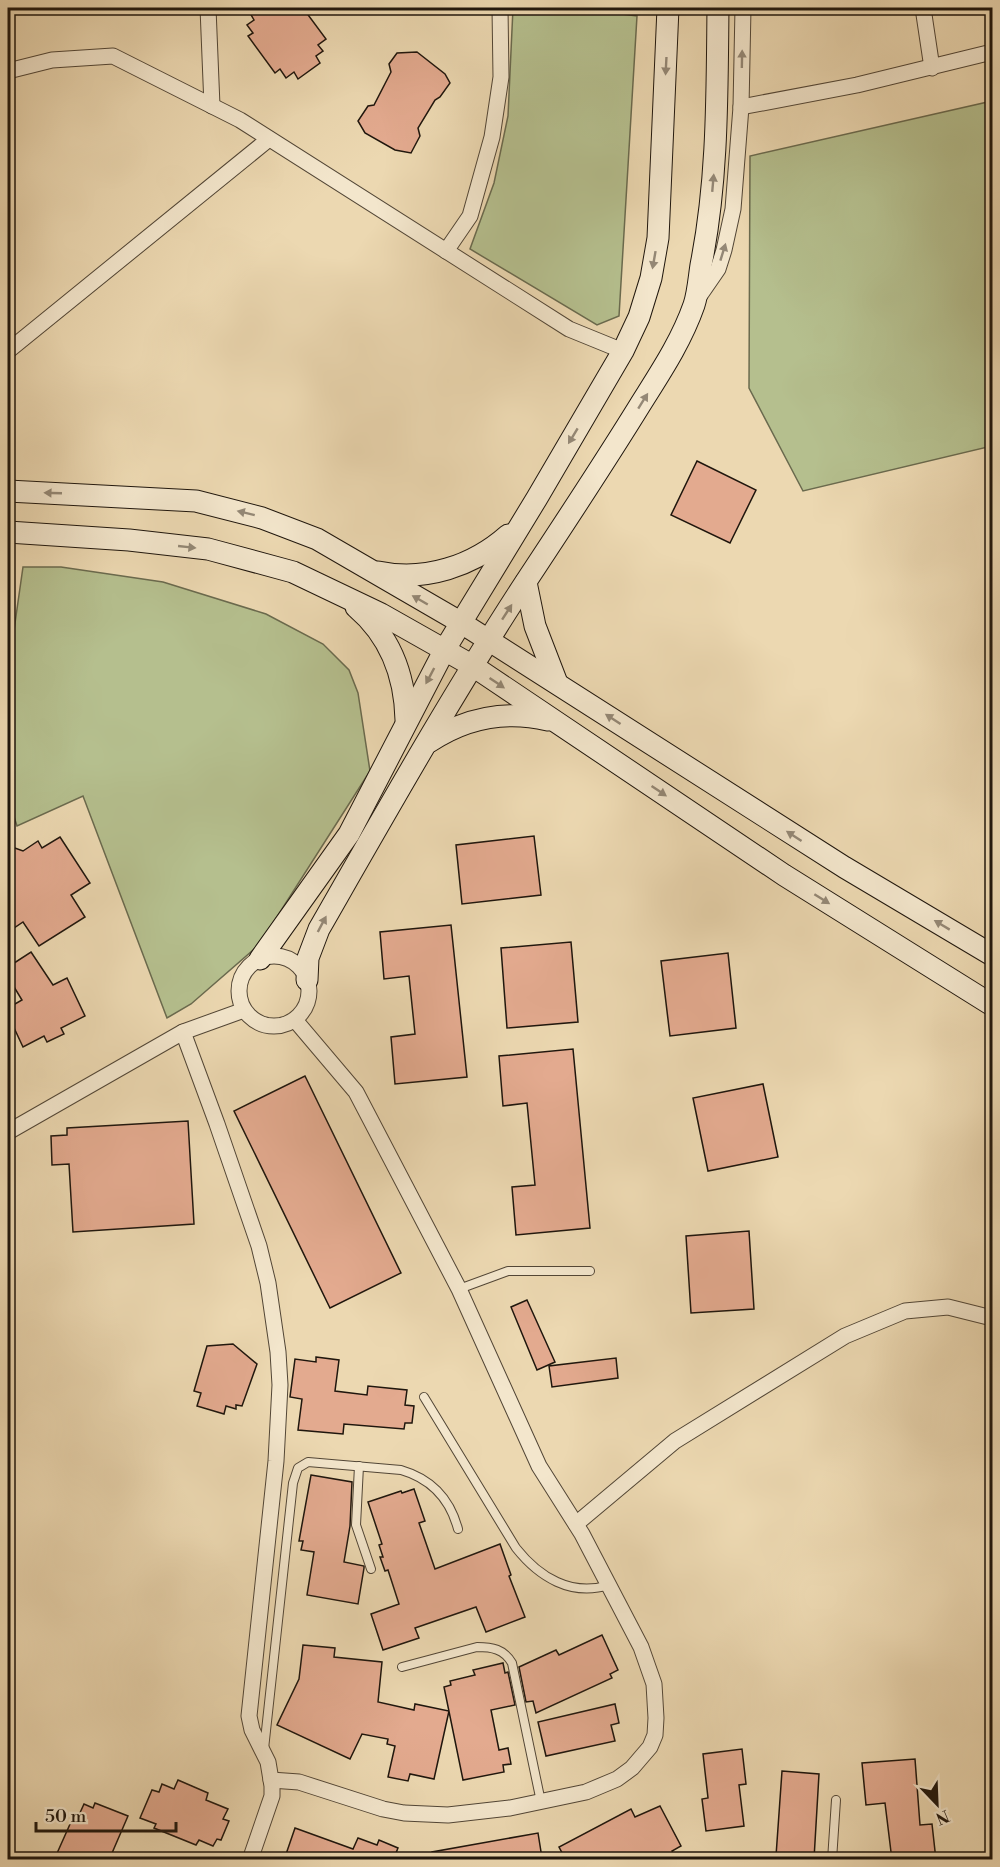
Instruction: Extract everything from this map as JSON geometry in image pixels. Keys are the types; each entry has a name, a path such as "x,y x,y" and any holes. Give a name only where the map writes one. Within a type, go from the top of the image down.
{"street":[{"path":"208,8 212,106"},
{"path":"446,251 470,216 492,137 501,77 500,8"},
{"path":"668,8 658,238 651,278 639,317 623,351 525,518 460,622 406,721 349,834 260,959 250,966 243,976 239,987 239,999 244,1010 252,1019 263,1025 285,1025 295,1020 302,1012 309,991 308,958 319,928 489,640 596,477 668,361 695,303 718,269 733,209 741,107 743,8"},
{"path":"695,303 706,240 716,151 718,8"},
{"path":"923,8 933,68"},
{"path":"741,107 933,68 993,52"},
{"path":"8,71 52,60 113,56 240,120 569,329 623,351"},
{"path":"8,351 269,139"},
{"path":"8,491 196,501 262,518 317,539 460,622 844,867 993,955"},
{"path":"368,570 420,574 455,567 493,547 525,518"},
{"path":"8,532 129,540 208,549 293,572 381,614 473,666 784,875 993,1005"},
{"path":"526,582 535,626 548,665 557,683"},
{"path":"336,593 363,613 392,653 403,686 406,721"},
{"path":"426,744 461,724 481,719 518,715 556,722"},
{"path":"260,959 271,956 294,962 302,970 307,980"},
{"path":"8,1132 183,1032 244,1010"},
{"path":"271,1780 299,1782 383,1809 426,1815 479,1812 586,1792 617,1779 640,1760 653,1743 656,1718 654,1684 641,1647 576,1524 539,1466 459,1289 356,1092 295,1020"},
{"path":"183,1032 259,1246 275,1320 280,1385 276,1461 249,1716 252,1730 268,1762 272,1796 250,1860"},
{"path":"576,1524 675,1441 845,1336 905,1311 948,1306 993,1318"}],"lane":[{"path":"459,1289 508,1271 590,1271"},
{"path":"424,1397 525,1560 548,1578 571,1587 592,1589 609,1585"},
{"path":"263,1754 293,1483 298,1468 308,1462 359,1466 401,1470 423,1478 449,1505 458,1529"},
{"path":"359,1466 356,1525 371,1569"},
{"path":"402,1667 477,1647 490,1647 507,1655 512,1663 541,1802"},
{"path":"832,1860 836,1800"}],"green space":[{"path":"513,8 577,8 637,16 619,316 597,325 470,249 494,183 508,116"},
{"path":"992,101 992,446 803,491 749,388 750,156"},
{"path":"23,567 61,567 163,582 266,614 323,644 349,670 358,693 370,771 259,945 191,1004 167,1018 83,796 17,826 8,798 8,672"}],"building":[{"path":"258,8 303,8 326,39 318,45 323,51 316,56 320,63 298,79 294,72 286,78 280,69 275,73 248,36 253,33 247,25 254,20 250,13"},
{"path":"417,52 445,74 450,83 435,100 418,128 420,136 411,153 395,150 365,133 358,121 368,106 374,105 391,72 389,64 397,53"},
{"path":"697,461 756,490 730,543 671,515"},
{"path":"534,836 541,895 462,904 456,845"},
{"path":"60,837 90,883 71,895 85,917 39,946 23,922 8,932 8,858 12,847 23,851 38,841 42,848"},
{"path":"451,925 467,1077 395,1084 391,1037 415,1034 409,976 384,979 380,932"},
{"path":"571,942 578,1022 507,1028 501,948"},
{"path":"31,952 53,985 67,978 85,1016 61,1028 64,1034 47,1042 44,1036 23,1047 8,1015 8,1008 22,1000 8,977 8,967"},
{"path":"728,953 736,1028 670,1036 661,961"},
{"path":"573,1049 590,1228 516,1235 512,1187 535,1185 527,1103 503,1106 499,1056"},
{"path":"305,1076 401,1273 330,1308 234,1111"},
{"path":"763,1084 778,1157 708,1171 693,1098"},
{"path":"188,1121 194,1224 73,1232 69,1164 52,1165 51,1136 67,1135 67,1128"},
{"path":"749,1231 754,1309 691,1313 686,1236"},
{"path":"527,1300 555,1362 537,1370 511,1307"},
{"path":"233,1344 257,1364 242,1406 236,1405 236,1409 226,1406 224,1414 197,1406 201,1393 194,1391 207,1346"},
{"path":"316,1357 339,1360 335,1391 367,1395 368,1386 407,1390 405,1405 414,1406 412,1423 405,1423 404,1429 344,1424 343,1434 298,1430 302,1399 290,1397 295,1359 316,1362"},
{"path":"616,1358 618,1378 552,1387 549,1366"},
{"path":"311,1475 352,1482 350,1526 344,1562 364,1566 358,1604 307,1595 314,1552 301,1550 303,1541 299,1541"},
{"path":"414,1489 425,1521 419,1523 435,1569 500,1544 511,1575 509,1576 525,1617 486,1632 476,1607 415,1628 419,1638 383,1650 371,1614 399,1604 388,1570 385,1571 380,1557 383,1557 379,1545 382,1544 368,1502"},
{"path":"602,1635 618,1670 610,1674 612,1678 536,1713 533,1701 526,1702 519,1667 556,1650 559,1655"},
{"path":"303,1645 335,1648 334,1657 382,1662 378,1702 414,1710 415,1704 449,1711 434,1779 410,1774 408,1781 388,1777 395,1746 387,1744 388,1739 362,1734 350,1759 277,1725 299,1679"},
{"path":"503,1663 505,1673 508,1672 515,1705 491,1710 499,1750 508,1748 511,1764 503,1765 504,1772 463,1780 444,1687 451,1685 450,1681 475,1675 473,1670"},
{"path":"615,1704 619,1723 611,1725 615,1741 546,1756 538,1722"},
{"path":"742,1749 746,1784 739,1785 744,1826 706,1831 702,1799 708,1798 703,1754"},
{"path":"915,1759 920,1825 932,1824 936,1860 892,1860 885,1803 866,1805 862,1763"},
{"path":"782,1771 819,1774 814,1859 776,1856"},
{"path":"178,1780 208,1793 206,1800 228,1809 223,1819 229,1821 221,1840 217,1839 213,1846 199,1840 196,1845 154,1828 156,1824 140,1818 152,1790 159,1792 162,1784 174,1789"},
{"path":"95,1803 128,1816 109,1860 54,1860 75,1813 79,1815 84,1804 93,1808"},
{"path":"660,1806 681,1846 672,1851 677,1860 566,1860 559,1847 631,1809 635,1817"},
{"path":"295,1828 353,1849 358,1838 377,1845 379,1840 398,1848 396,1853 410,1860 284,1860"},
{"path":"538,1833 542,1858 532,1860 432,1860 432,1852"}]}
